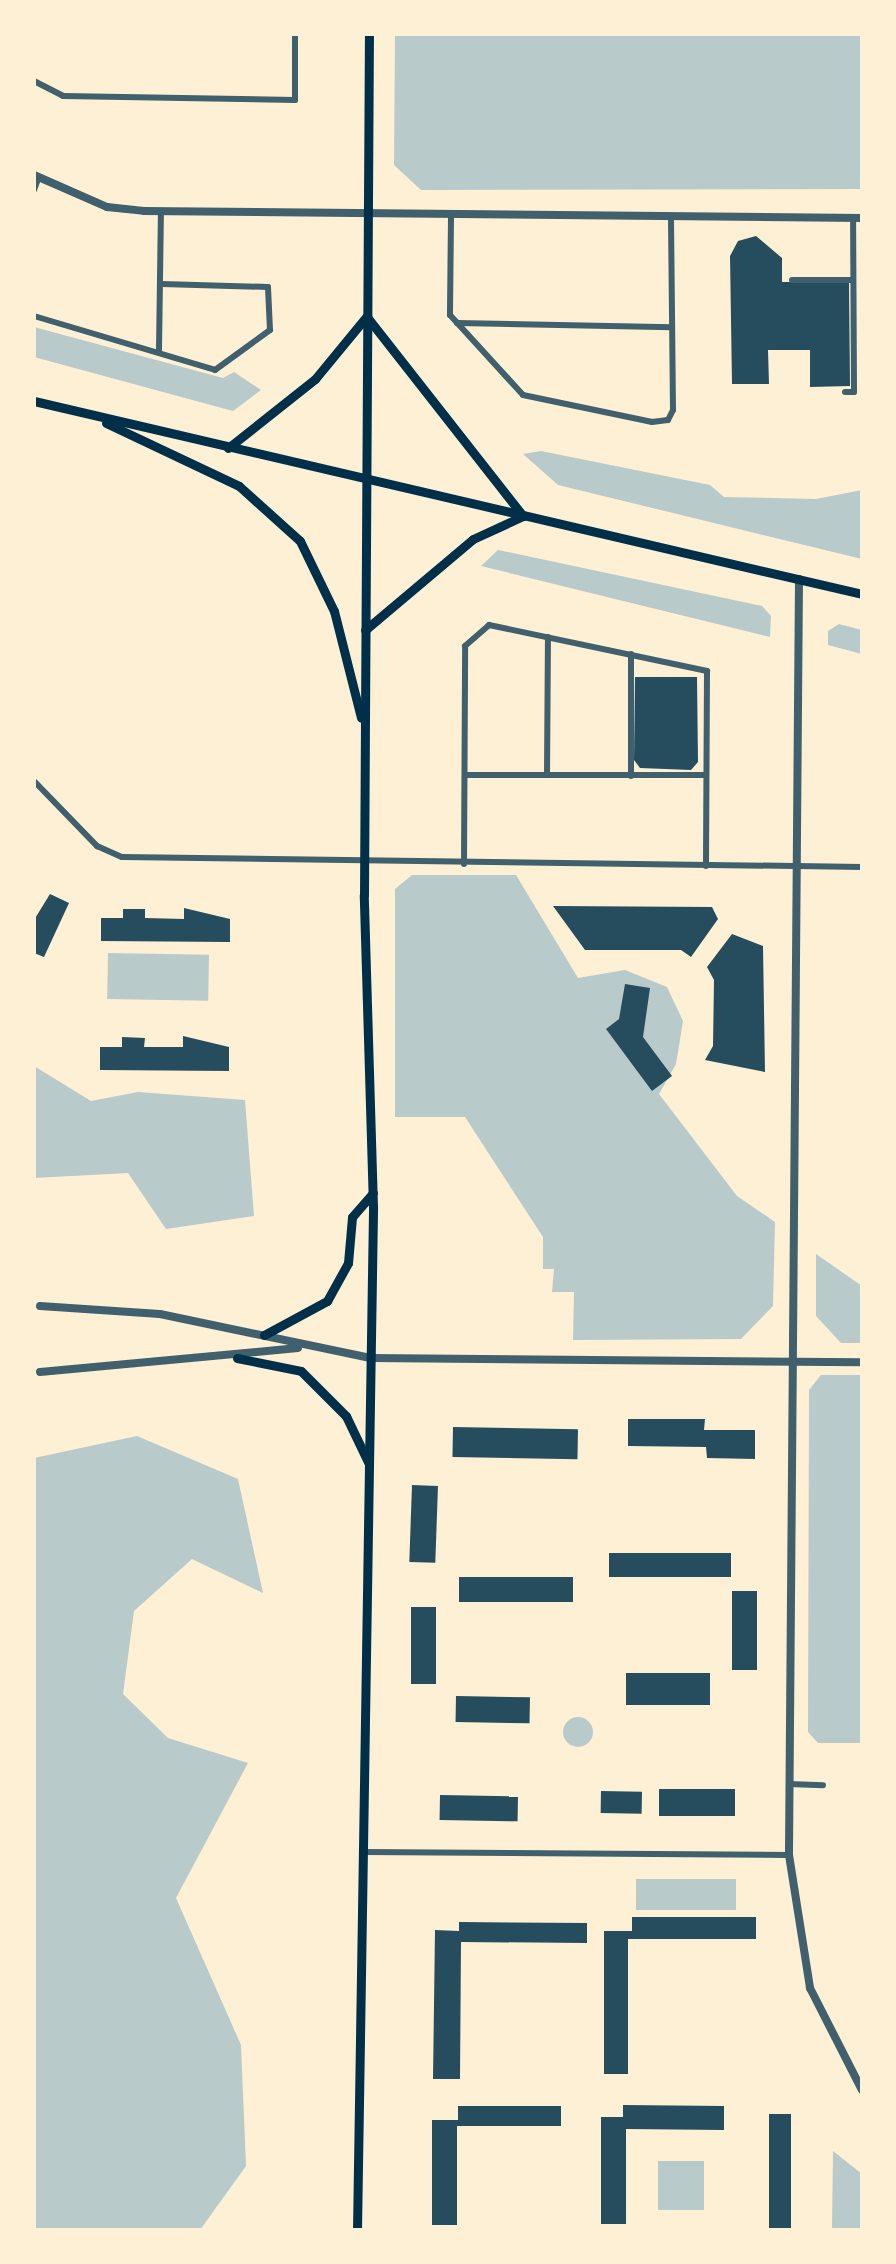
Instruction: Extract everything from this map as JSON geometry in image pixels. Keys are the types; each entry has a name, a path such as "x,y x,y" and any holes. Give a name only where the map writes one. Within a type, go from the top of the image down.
{"main road":[{"path":"357,2230 373,1193 364,863 369,34"},
{"path":"228,448 315,379 367,316"},
{"path":"367,316 523,516"},
{"path":"34,401 366,481 862,594"},
{"path":"89,414 239,486 300,541 334,611 364,733"},
{"path":"365,630 473,539 523,516"},
{"path":"264,1335 327,1301 348,1263 352,1217 373,1193"},
{"path":"237,1358 301,1371 346,1416 369,1465"}],"street":[{"path":"34,81 63,96 295,100 295,34"},
{"path":"34,190 36,177 107,207 161,212 451,217 858,218 853,280 854,392 845,392"},
{"path":"159,350 161,212"},
{"path":"451,217 450,315 523,395 652,422 668,420 673,410 671,218"},
{"path":"792,280 853,280"},
{"path":"34,316 159,350 215,370 270,330 268,287 162,284"},
{"path":"457,323 672,327"},
{"path":"799,579 789,1855 810,1988 862,2090"},
{"path":"464,864 465,646 489,625 707,671 706,866"},
{"path":"547,775 548,637"},
{"path":"631,654 631,776"},
{"path":"466,775 705,775"},
{"path":"34,781 97,846 122,857 364,863 862,867"},
{"path":"40,1306 160,1314 264,1335 303,1347 370,1358 862,1362"},
{"path":"40,1372 237,1358 303,1347"},
{"path":"789,1784 823,1785"},
{"path":"363,1852 789,1855"}],"shaded area":[{"path":"395,34 862,34 862,189 421,190 394,165"},
{"path":"34,327 223,378 234,372 261,390 233,411 34,357"},
{"path":"541,451 710,485 724,497 816,499 862,490 862,559 558,485 523,454"},
{"path":"498,550 762,606 771,616 770,637 481,566"},
{"path":"839,624 862,630 862,654 828,645 828,631"},
{"path":"412,875 516,875 578,978 625,970 667,987 683,1021 676,1064 659,1094 737,1196 775,1222 773,1306 741,1339 573,1340 574,1292 552,1292 554,1269 543,1269 543,1237 465,1117 395,1117 395,889"},
{"path":"108,953 209,955 208,1001 107,999"},
{"path":"34,1066 91,1101 138,1092 245,1100 254,1216 166,1229 128,1173 34,1178"},
{"path":"816,1254 862,1286 862,1343 841,1343 816,1316"},
{"path":"821,1375 862,1375 862,1743 818,1743 808,1732 809,1390"},
{"path":"137,1436 238,1479 263,1593 192,1559 134,1611 123,1694 168,1738 248,1763 176,1898 241,2045 246,2166 200,2230 34,2230 34,1458"},
{"path":"578,1717 584,1718 592,1726 592,1738 584,1746 578,1747 572,1746 564,1738 563,1732 564,1726 572,1718"},
{"path":"636,1879 736,1879 736,1910 636,1910"},
{"path":"833,2151 862,2174 862,2230 832,2230"},
{"path":"658,2161 704,2161 704,2210 658,2210"}],"building":[{"path":"756,236 782,258 782,282 849,282 850,386 810,387 810,350 768,350 769,384 732,384 730,256 738,241"},
{"path":"635,677 697,677 698,762 691,770 640,768 634,760"},
{"path":"50,894 69,903 44,957 34,953 34,920"},
{"path":"553,906 712,907 718,919 691,957 681,950 585,950"},
{"path":"184,908 230,919 230,942 101,941 101,918 123,918 123,909 145,909 145,918 184,919"},
{"path":"732,934 763,946 765,1072 705,1060 713,1046 714,980 707,967"},
{"path":"625,984 650,988 643,1037 672,1076 652,1091 606,1029 619,1019"},
{"path":"183,1036 229,1047 229,1071 100,1070 100,1047 122,1047 122,1037 145,1038 144,1047 183,1047"},
{"path":"628,1419 705,1419 704,1430 755,1430 755,1459 707,1458 706,1447 628,1446"},
{"path":"453,1427 578,1429 577,1459 452,1457"},
{"path":"412,1485 438,1486 435,1563 409,1562"},
{"path":"609,1553 731,1553 731,1577 609,1577"},
{"path":"459,1577 573,1577 573,1602 459,1602"},
{"path":"732,1591 757,1591 757,1670 732,1670"},
{"path":"411,1607 436,1607 436,1684 411,1684"},
{"path":"626,1673 710,1673 710,1705 626,1705"},
{"path":"456,1696 530,1697 530,1723 456,1722"},
{"path":"659,1789 735,1789 735,1816 659,1816"},
{"path":"601,1791 642,1792 642,1814 601,1813"},
{"path":"440,1795 518,1796 518,1821 440,1820"},
{"path":"632,1917 756,1917 756,1939 628,1939 628,2074 604,2074 604,1931 632,1931"},
{"path":"459,1922 587,1923 587,1943 461,1942 460,2079 433,2079 435,1930 459,1931"},
{"path":"623,2105 724,2106 724,2130 626,2129 626,2224 601,2224 601,2117 623,2117"},
{"path":"458,2106 561,2106 561,2126 457,2126 457,2225 432,2225 432,2120 458,2120"},
{"path":"769,2114 791,2114 791,2228 769,2228"}]}
